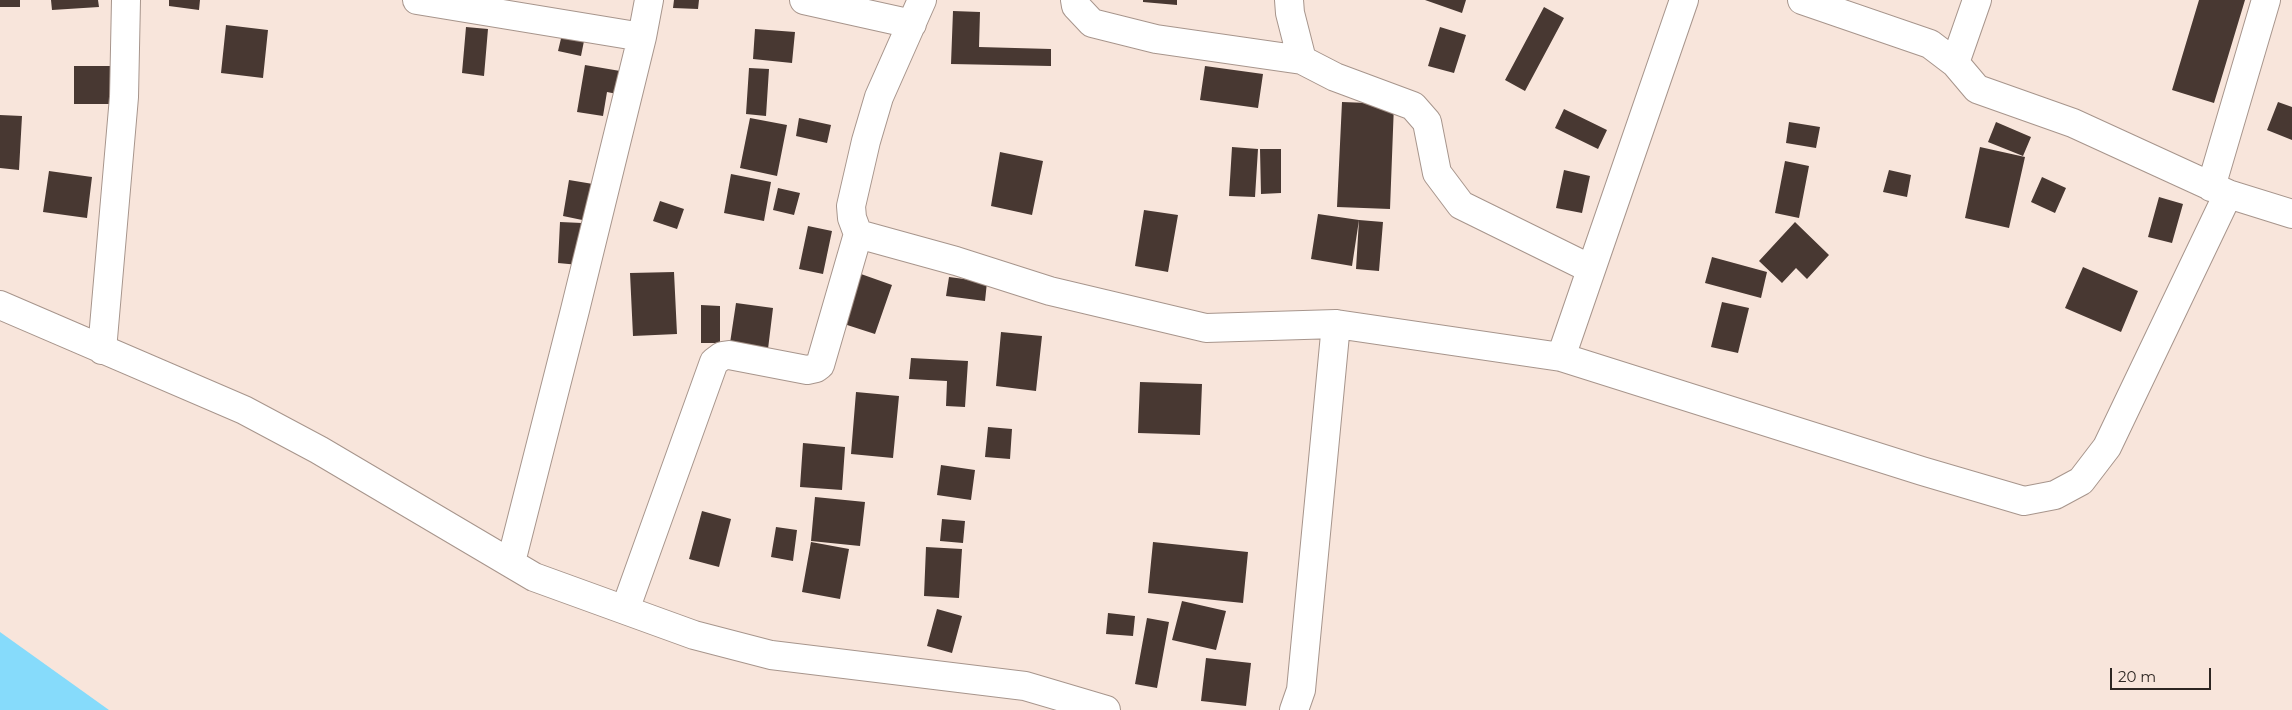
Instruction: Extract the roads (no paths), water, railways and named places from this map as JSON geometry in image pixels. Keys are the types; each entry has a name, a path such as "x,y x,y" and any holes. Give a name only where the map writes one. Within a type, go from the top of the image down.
{"street":[{"path":"102,350 124,97 126,0"},
{"path":"417,0 512,7 642,37"},
{"path":"511,562 642,37 649,0"},
{"path":"804,0 912,24"},
{"path":"625,610 714,362 722,356 729,355 807,370 820,365 858,234 852,218 852,206 866,140 879,98 922,0"},
{"path":"1075,0 1076,6 1092,23 1156,39 1302,60 1335,78 1413,106 1427,122 1437,173 1461,205 1591,269"},
{"path":"1289,0 1290,14 1302,60"},
{"path":"1560,357 1684,0"},
{"path":"1802,0 1930,44 1955,63 1977,89 2073,123 2219,190 2292,214"},
{"path":"1955,63 1977,0"},
{"path":"858,234 1050,291 1206,328 1336,324 1560,357 1922,471 2024,501 2055,495 2081,481 2107,447 2219,190 2266,0"},
{"path":"0,305 244,410 319,450 534,576 694,636 771,655 1025,686 1106,710"},
{"path":"1294,710 1301,690 1336,324"}],"water":[{"path":"0,632 109,710 0,710"}]}
